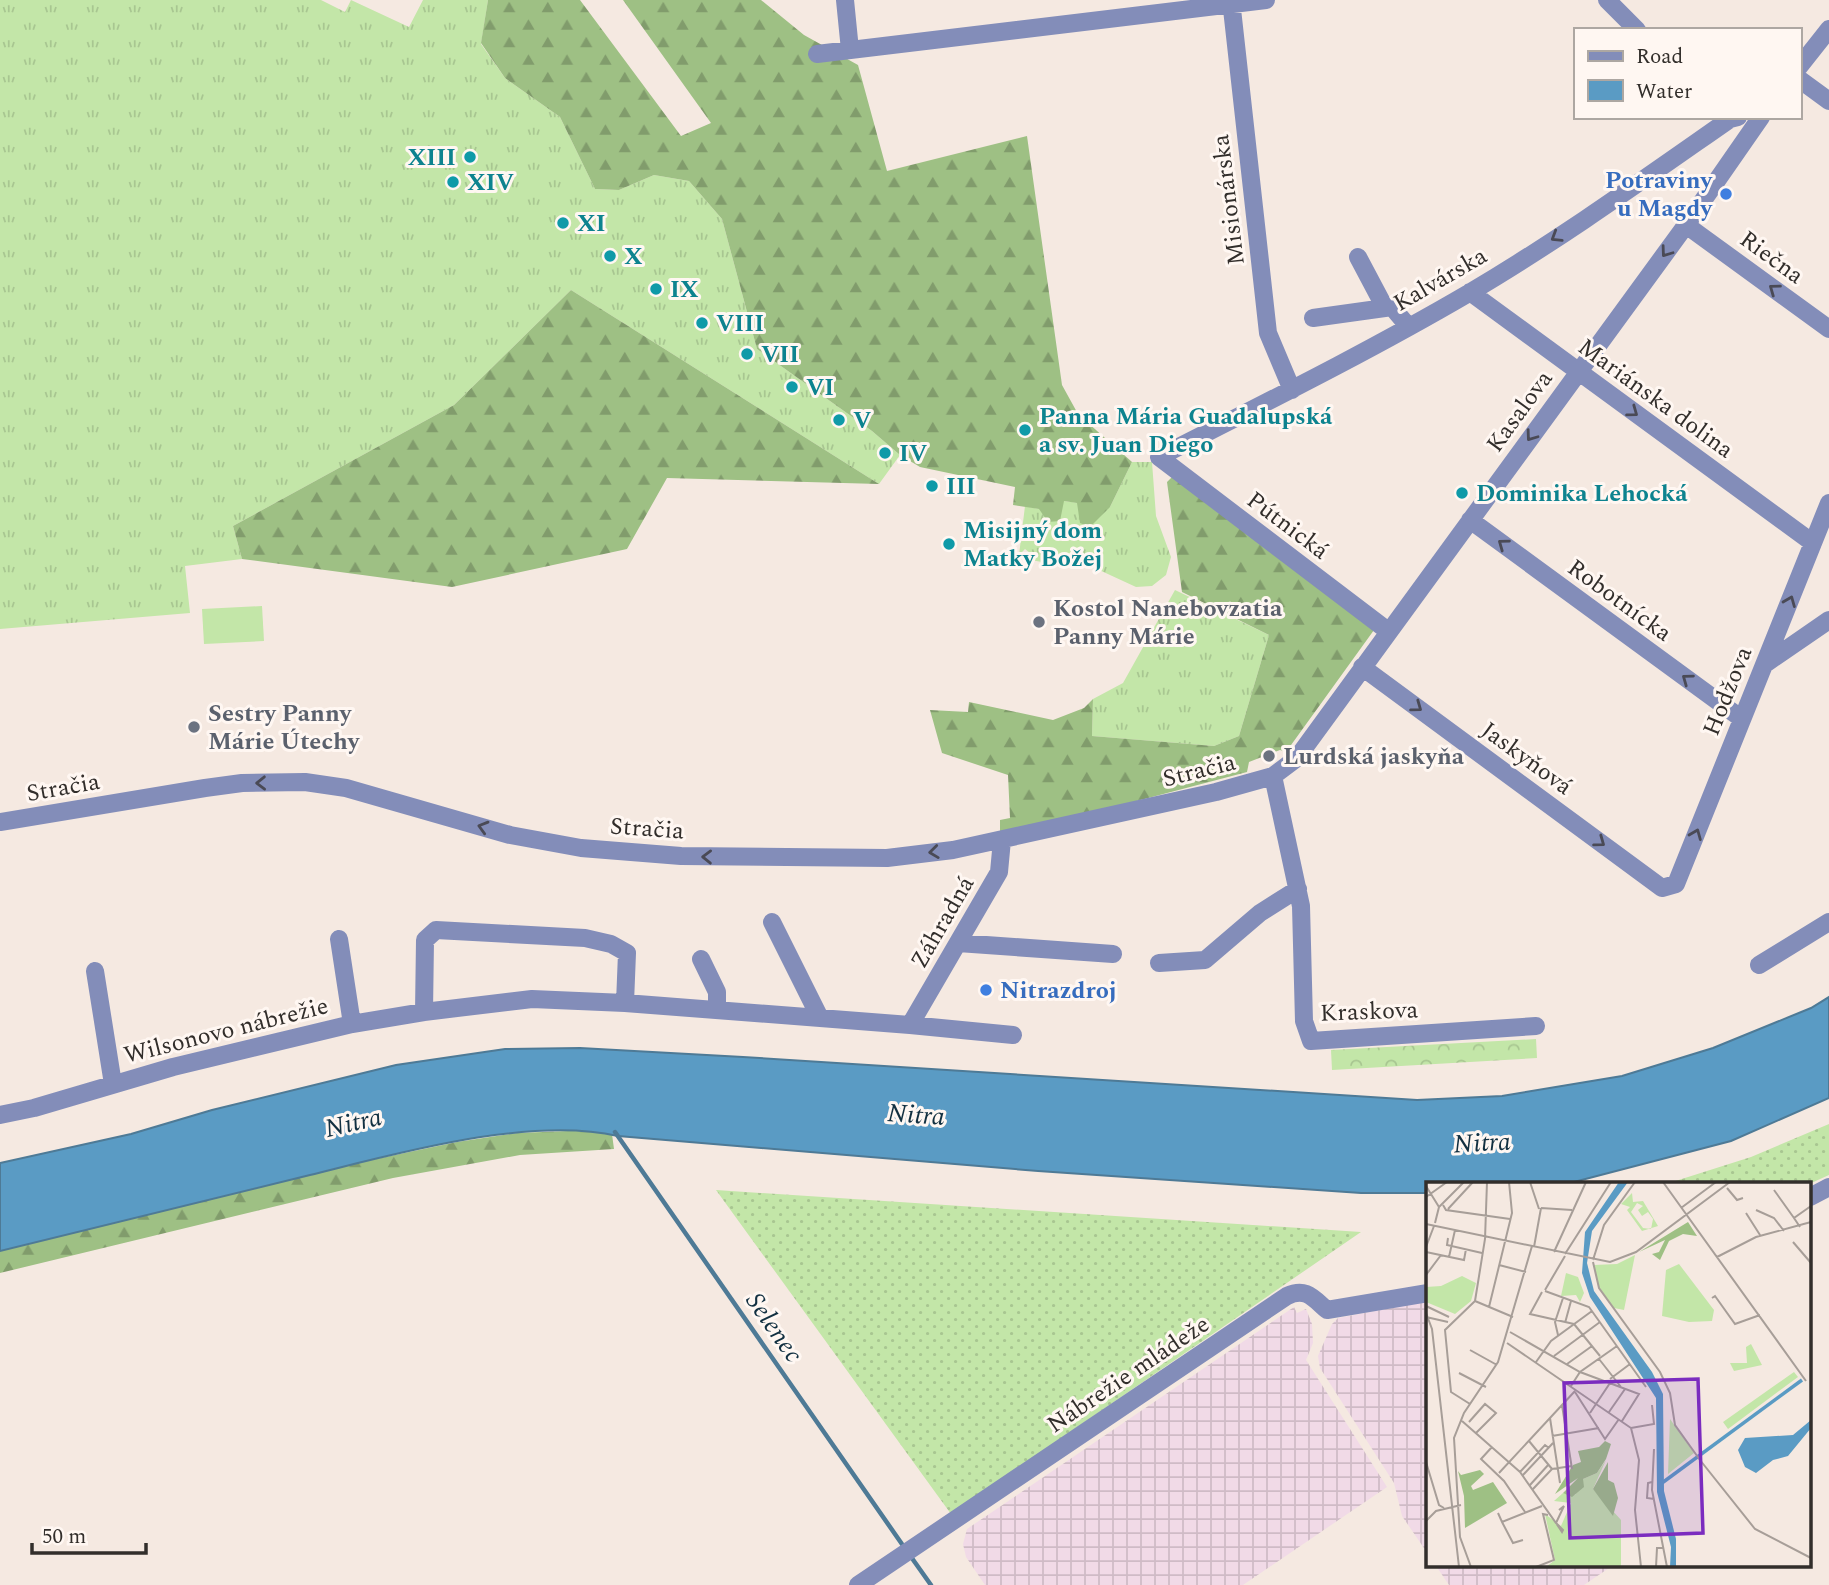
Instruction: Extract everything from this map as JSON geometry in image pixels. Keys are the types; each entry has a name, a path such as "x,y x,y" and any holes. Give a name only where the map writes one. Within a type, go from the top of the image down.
{"street":[{"path":"845,0 850,50"},
{"path":"817,54 1231,2 1266,0"},
{"path":"1607,0 1635,28"},
{"name":"Misionárska","path":"1231,2 1268,333 1292,390"},
{"path":"1801,64 1829,29"},
{"path":"1801,80 1829,101"},
{"name":"Kalvárska","path":"1159,457 1292,390 1470,292 1614,201 1731,119"},
{"name":"Kasalova","path":"1288,765 1297,758 1686,225 1760,119"},
{"name":"Riečna","path":"1686,225 1829,329"},
{"path":"1358,257 1385,308"},
{"name":"Mariánska dolina","path":"1470,292 1813,543"},
{"path":"1313,318 1392,307 1408,326"},
{"name":"Pútnická","path":"1159,457 1388,631"},
{"name":"Hodžova","path":"1662,888 1676,884 1829,503"},
{"name":"Robotnícka","path":"1470,520 1742,719"},
{"path":"1765,664 1829,620"},
{"name":"Jaskyňová","path":"1362,667 1662,888"},
{"name":"Stračia","path":"0,822 242,783 305,782 346,788 510,835 581,848 681,856 841,859 953,850 1002,840 1216,792 1273,776 1288,765"},
{"name":"Kraskova","path":"1273,776 1298,889 1304,1021 1311,1041 1536,1026"},
{"name":"Záhradná","path":"910,1024 999,872 1002,840"},
{"path":"1159,963 1205,960 1260,913 1298,889"},
{"path":"772,922 820,1018"},
{"path":"1759,965 1829,922"},
{"path":"424,1012 425,940 436,930 585,938 611,944 627,953 625,1003"},
{"name":"Wilsonovo nábrežie","path":"339,939 352,1024"},
{"path":"958,943 1113,954"},
{"path":"701,958 717,992 717,1010"},
{"name":"Wilsonovo nábrežie","path":"95,971 113,1084"},
{"name":"Wilsonovo nábrežie","path":"0,1115 352,1024 532,999 625,1003 910,1024 1013,1035"},
{"path":"1812,1196 1829,1187"},
{"name":"Nábrežie mládeže","path":"865,1580 1296,1292 1306,1293 1327,1310 1426,1293"}],"shaded area":[{"path":"1426,1301 1426,1551 1402,1516 1394,1483 1320,1368 1318,1356 1332,1324 1338,1318"},
{"path":"1294,1307 1297,1313 1306,1309 1312,1324 1313,1343 1306,1360 1387,1487 1243,1585 985,1585 966,1557 963,1544 967,1529"},
{"path":"1437,1568 1609,1568 1584,1585 1449,1585"}],"green space":[{"path":"0,0 321,0 345,12 351,0 409,27 423,0 488,0 481,44 505,78 560,117 595,189 619,190 654,175 689,181 722,219 757,349 872,431 900,455 879,484 571,290 454,405 233,526 242,559 185,566 190,613 0,629"},
{"path":"488,0 580,0 681,136 711,123 623,0 761,0 804,35 858,65 887,171 1027,136 1062,385 1078,414 1132,462 1110,507 1090,527 1080,523 1077,503 1064,501 1060,521 1048,522 1039,509 1013,505 1015,487 920,467 757,349 722,219 689,181 654,175 619,190 595,189 560,117 505,78 481,43"},
{"path":"571,290 879,484 667,478 627,549 452,587 242,559 233,526 454,405"},
{"path":"1132,462 1152,462 1156,516 1171,557 1166,575 1152,586 1136,587 1084,563 1057,562 1058,554 1051,551 1043,554 1042,562 1025,559 1030,553 1025,549 1019,555 1025,506 1039,509 1064,501 1110,507"},
{"path":"1174,475 1374,630 1286,752 1280,750 1249,762 1247,772 1000,837 1000,820 1010,818 1008,775 942,753 930,710 968,712 969,702 1053,720 1084,708 1093,699 1092,736 1214,746 1239,736 1269,635 1182,592 1167,482"},
{"path":"1175,590 1269,635 1239,736 1214,746 1092,736 1093,699 1123,683"},
{"path":"262,606 264,641 204,644 202,609"},
{"path":"1536,1039 1537,1058 1332,1070 1331,1050"},
{"path":"1829,1124 1829,1175 1812,1183 1672,1182 1751,1157"},
{"path":"593,1130 612,1134 614,1149 520,1155 393,1178 0,1273 0,1251 371,1160 517,1133"},
{"path":"716,1190 1361,1232 951,1514"}],"water":[{"name":"Nitra","path":"1829,997 1829,1098 1731,1141 1574,1182 1426,1182 1426,1193 1361,1193 1038,1171 583,1131 545,1131 505,1134 423,1148 0,1251 0,1163 131,1134 212,1110 396,1065 505,1049 580,1048 743,1057 1417,1100 1502,1096 1622,1076 1713,1048 1811,1008"}],"waterway":[{"name":"Selenec","path":"615,1132 904,1547"},
{"name":"Selenec","path":"909,1554 931,1585"}],"place":[{"name":"XIII","path":"470,157"},
{"name":"XIV","path":"453,182"},
{"name":"Potraviny u Magdy","path":"1726,194"},
{"name":"XI","path":"563,223"},
{"name":"X","path":"610,256"},
{"name":"IX","path":"656,289"},
{"name":"VIII","path":"702,323"},
{"name":"VII","path":"747,354"},
{"name":"VI","path":"792,387"},
{"name":"V","path":"839,420"},
{"name":"Panna Mária Guadalupská a sv. Juan Diego","path":"1025,430"},
{"name":"IV","path":"885,453"},
{"name":"III","path":"932,486"},
{"name":"Dominika Lehocká","path":"1462,493"},
{"name":"Misijný dom Matky Božej","path":"949,544"},
{"name":"Kostol Nanebovzatia Panny Márie","path":"1039,622"},
{"name":"Sestry Panny Márie Útechy","path":"194,727"},
{"name":"Lurdská jaskyňa","path":"1269,756"},
{"name":"Nitrazdroj","path":"986,990"}]}
